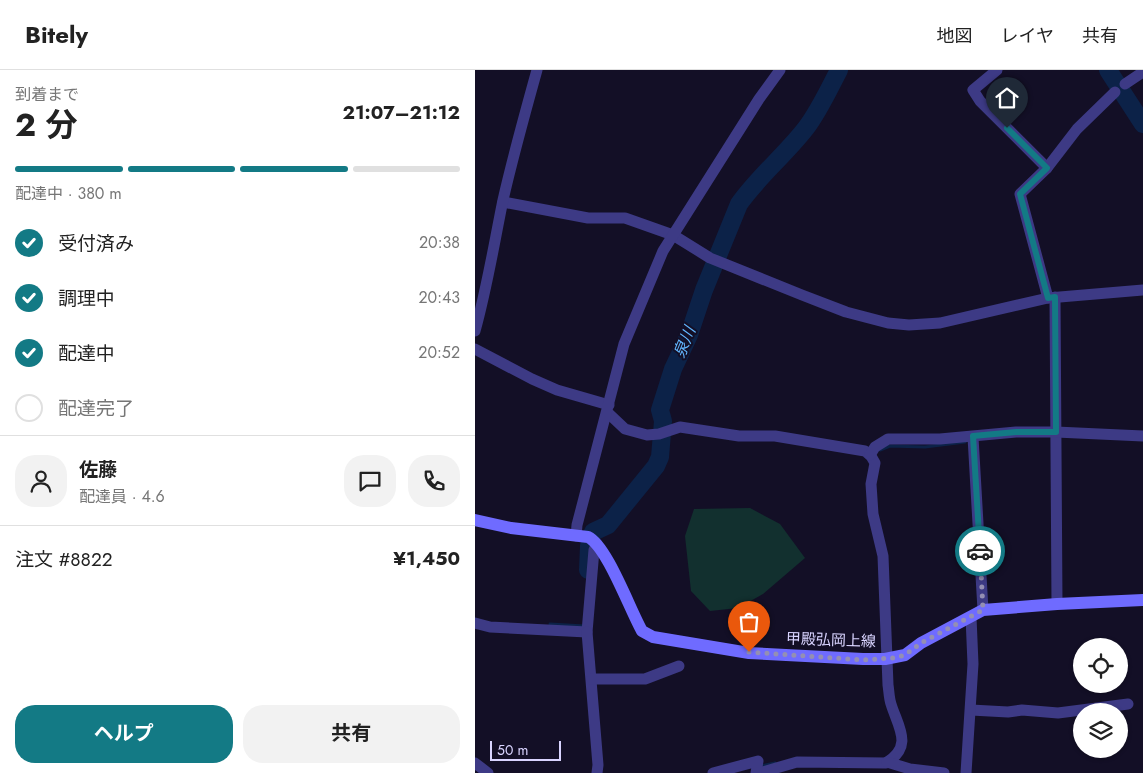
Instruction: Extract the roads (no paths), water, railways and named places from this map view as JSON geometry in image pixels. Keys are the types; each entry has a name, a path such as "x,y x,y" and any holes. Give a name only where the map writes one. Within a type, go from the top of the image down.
{"main road":[{"path":"475,520 511,528 588,539"},
{"name":"甲殿弘岡上線","path":"588,539 605,557 642,631 653,637 752,653 863,660 883,659 905,655 921,643 983,610 1143,600"}],"street":[{"path":"475,332 485,295 503,202 537,70"},
{"path":"597,773 592,679 587,632 594,550 577,525 624,344 663,251 754,107 780,70"},
{"path":"997,70 973,90 980,101 1047,168"},
{"path":"1125,84 1143,72"},
{"path":"1057,604 1056,437 1052,298 1020,194 1047,168 1077,129 1115,92"},
{"path":"503,202 588,218 625,218 673,235 715,260 846,312 888,323 909,325 940,323 1052,298 1143,290"},
{"path":"475,349 540,383 608,409 625,429 647,435 680,428 739,436 775,436 865,451 871,457"},
{"path":"887,762 897,755 902,744 903,735 891,704 883,659 883,556 873,514 872,492 871,457 875,447 888,439 940,439 973,442 1016,432 1056,437 1143,436"},
{"path":"973,442 983,610"},
{"path":"966,773 973,664 971,617"},
{"path":"475,623 490,627 587,632"},
{"path":"592,679 645,679 679,666"},
{"path":"971,710 1008,712 1022,710 1058,713 1073,711"},
{"path":"713,773 758,761 757,770 797,762 887,762 910,769 944,773"},
{"path":"475,763 489,773"}],"waterway":[{"name":"泉川","path":"588,570 589,546 593,532 608,525 656,466 660,457 663,421 660,410 673,369 689,335 704,290 739,204 806,128 820,107 839,70"},
{"name":"泉川","path":"1108,70 1143,124"},
{"path":"880,450 890,446 925,447 965,442"},
{"path":"550,624 584,626"},
{"path":"761,766 775,763"}]}
